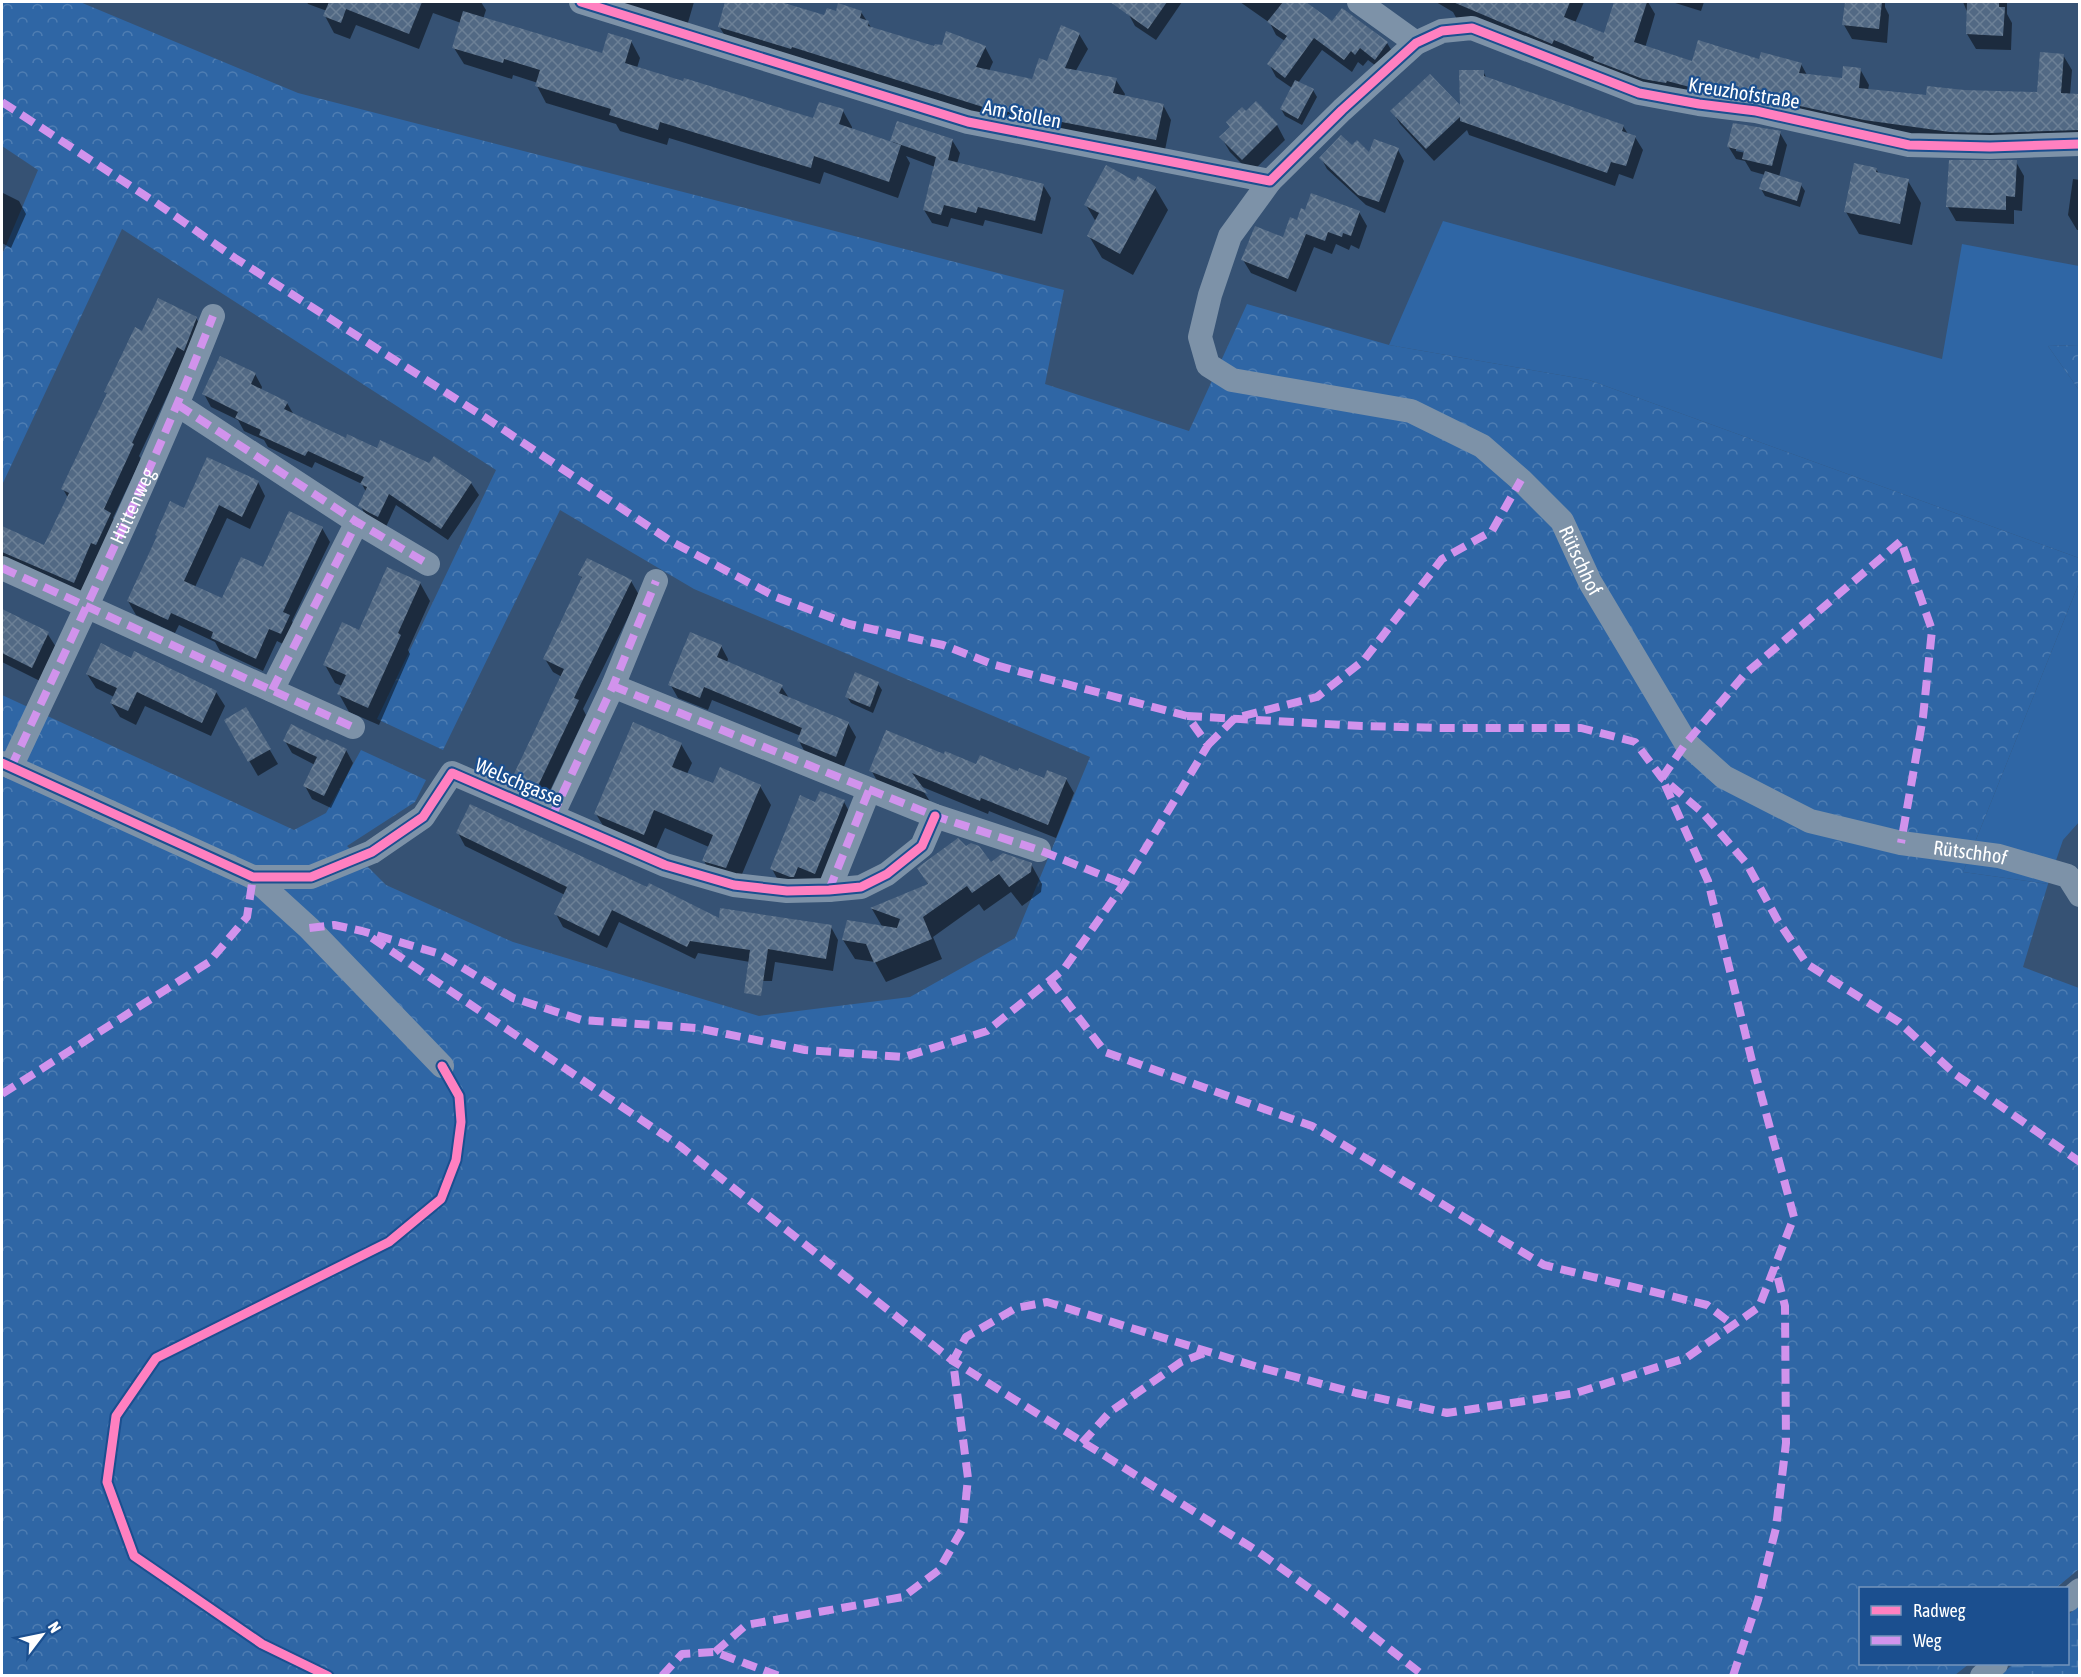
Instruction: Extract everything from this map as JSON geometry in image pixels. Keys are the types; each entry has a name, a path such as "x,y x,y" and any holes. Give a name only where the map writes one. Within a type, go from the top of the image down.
{"street":[{"name":"Am Stollen","path":"581,2 968,122 1270,181"},
{"path":"1270,181 1342,110 1416,44 1359,2"},
{"name":"Kreuzhofstraße","path":"1416,44 1442,31 1472,28 1639,93 1756,111 1909,145 1990,147 2079,144"},
{"name":"Rütschhof","path":"1270,181 1230,236 1210,294 1200,337 1208,365 1232,380 1411,411 1482,446 1521,480 1562,521 1590,582 1686,743 1724,777 1810,821 1901,843 1999,856 2068,876 2079,895"},
{"name":"Hüttenweg","path":"6,765 87,606 178,405 213,316"},
{"path":"178,405 357,522 428,564"},
{"path":"272,690 357,522"},
{"path":"2,568 353,727"},
{"name":"Welschgasse","path":"552,816 613,686 656,580"},
{"path":"613,686 935,816 1039,850"},
{"name":"Welschgasse","path":"6,765 253,877 311,877 372,852 423,816 452,773 665,865 734,885 787,891 829,890 861,886 887,874 922,846 935,816"},
{"path":"829,890 869,790"},
{"path":"253,877 309,928 442,1066"},
{"path":"1982,1676 1995,1665"}],"green space":[{"path":"2,2 80,2 298,93 1064,290 1045,384 1189,431 1247,304 1389,345 1589,380 2079,558 2079,583 1963,872 2048,884 2023,967 2079,988 2079,1569 2057,1587 1859,1587 1859,1665 1968,1665 1955,1675 2,1675 2,695 294,830 326,813 361,750 426,780 415,802 347,846 386,885 513,942 759,1016 910,997 1015,938 1090,757 694,589 560,510 443,750 377,719 496,470 122,229 2,485 2,255 38,170 2,146"},
{"path":"1443,221 1942,359 1962,244 2079,266 2079,345 2048,346 2079,390 2079,558 1589,380 1389,345"},
{"path":"2080,345 2079,390 2048,346"},
{"path":"2079,583 2079,822 2063,840 2048,884 1963,872"},
{"path":"2079,1605 2079,1675 2000,1676 2012,1665 2069,1665 2069,1614"}],"building":[{"path":"329,2 422,2 409,34 346,9 341,23 323,16"},
{"path":"725,2 781,2 824,15 827,8 836,11 838,3 862,11 860,18 869,21 868,26 934,46 935,44 942,45 946,31 986,46 976,67 1032,79 1039,58 1047,61 1061,25 1080,33 1065,68 1117,78 1113,93 1164,104 1156,140 983,107 792,47 791,49 718,27"},
{"path":"1110,2 1167,2 1148,29"},
{"path":"1283,2 1306,2 1332,21 1342,8 1388,42 1375,60 1360,48 1355,55 1351,51 1344,60 1314,38 1285,78 1267,64 1287,36 1267,22"},
{"path":"1453,2 1570,2 1564,17 1604,33 1614,2 1647,2 1634,42 1692,61 1698,40 1759,59 1761,52 1802,63 1799,73 1842,78 1843,66 1861,68 1859,88 1926,95 1927,86 1964,90 2037,92 2040,52 2064,54 2061,93 2079,94 2079,130 1950,132 1864,120 1759,97 1701,90 1667,81 1666,83 1643,79 1593,60 1594,57 1554,40 1552,44"},
{"path":"1845,2 1882,2 1879,29 1842,25"},
{"path":"1967,2 1999,2 1999,7 2005,7 2003,36 1966,34"},
{"path":"463,11 602,53 608,33 632,40 625,63 683,81 684,78 813,118 819,102 844,109 839,124 901,145 889,182 814,156 811,168 660,122 658,130 609,115 611,109 535,86 540,70 504,59 503,63 452,48"},
{"path":"1459,70 1484,70 1484,76 1624,125 1622,131 1636,136 1626,166 1611,162 1607,173 1460,121 1460,117 1426,149 1390,111 1430,74 1460,105"},
{"path":"1295,80 1314,89 1298,119 1280,109"},
{"path":"1256,101 1278,124 1242,160 1219,137 1230,127 1226,122 1242,107 1246,111"},
{"path":"897,121 953,139 948,160 1044,184 1035,221 978,207 976,213 944,205 941,215 923,210 936,157 890,141"},
{"path":"1733,123 1781,131 1772,166 1742,159 1744,151 1727,147"},
{"path":"1341,135 1352,145 1357,140 1369,152 1374,139 1399,148 1379,202 1358,195 1319,158"},
{"path":"1949,160 2017,160 2015,197 2006,196 2006,210 1946,207"},
{"path":"1854,163 1877,168 1876,172 1909,179 1900,224 1844,212"},
{"path":"1106,165 1135,181 1138,176 1156,187 1120,254 1087,236 1099,213 1084,205"},
{"path":"1765,171 1802,183 1797,201 1759,189"},
{"path":"1311,193 1360,211 1351,236 1343,233 1342,237 1328,232 1325,241 1306,234 1288,279 1241,260 1255,226 1283,237 1290,217 1297,220 1301,208 1305,210"},
{"path":"158,298 197,317 184,351 177,347 132,443 134,444 104,509 111,513 96,545 91,543 74,583 2,552 2,526 44,545 69,493 61,489 107,393 104,392 135,327 142,331"},
{"path":"220,356 256,373 251,384 288,402 284,409 346,438 347,434 377,448 380,440 429,463 434,456 472,482 441,529 389,494 378,517 370,513 358,506 367,487 360,484 364,477 308,451 305,456 259,435 261,430 235,418 238,412 202,394"},
{"path":"207,457 259,481 242,517 219,505 184,581 222,598 241,557 263,567 289,511 323,527 283,612 290,615 281,634 269,629 256,659 211,638 213,632 171,613 168,620 127,601 157,536 155,535 170,501 184,508"},
{"path":"587,558 632,580 574,698 579,700 537,788 513,776 564,669 543,659 582,577 578,575"},
{"path":"387,567 421,582 398,633 401,635 368,708 337,694 346,675 323,665 342,622 359,630"},
{"path":"2,609 49,632 32,668 2,653"},
{"path":"690,632 722,645 717,657 783,685 779,693 849,722 836,757 797,741 802,728 704,687 700,698 668,685"},
{"path":"101,643 131,658 134,651 217,691 202,723 137,692 128,711 110,703 117,688 86,674"},
{"path":"855,672 879,682 870,707 845,697"},
{"path":"246,707 271,749 248,762 224,720"},
{"path":"633,722 682,743 672,767 713,783 720,767 761,785 726,868 702,861 713,835 654,810 644,835 594,814"},
{"path":"291,724 347,749 324,796 303,786 317,757 283,741"},
{"path":"886,730 944,754 945,751 976,764 980,755 1018,771 1019,768 1044,778 1047,770 1067,778 1048,825 981,798 980,801 912,773 928,794 869,771"},
{"path":"820,791 845,800 815,874 798,867 794,877 790,877 770,869 800,795 815,802"},
{"path":"470,804 647,887 649,883 719,918 720,908 832,925 826,959 768,949 761,996 744,993 750,950 690,941 687,947 612,910 599,936 554,914 567,887 456,833"},
{"path":"958,838 966,846 971,843 979,846 991,862 1003,853 1032,863 1031,872 1009,887 999,874 972,893 967,886 923,917 932,939 874,963 866,944 842,940 847,920 897,928 900,919 870,908 928,884 917,868"}],"marked path":[{"path":"2,102 155,202 235,258 489,420 672,542 776,597 849,624 943,645 995,665 1187,716 1208,745 1124,884 1064,969 987,1031 904,1057 805,1050 697,1028 582,1020 513,998 440,954 334,925 309,928"},
{"path":"11,767 141,487 213,316"},
{"path":"178,405 357,522 428,564"},
{"path":"1208,745 1235,718 1317,697 1364,660 1442,559 1492,531 1521,480"},
{"path":"272,690 357,522"},
{"path":"1662,778 1686,743 1745,674 1901,541 1932,630 1923,717 1901,843"},
{"path":"2,568 353,727"},
{"path":"552,816 613,686 656,581"},
{"path":"613,686 935,816 1039,850 1124,884"},
{"path":"1187,716 1362,726 1581,728 1635,742 1662,778 1702,812 1747,864 1778,921 1807,964 1899,1022 1955,1074 2080,1162"},
{"path":"715,1652 746,1625 903,1597 939,1570 963,1528 968,1478 953,1361 966,1337 1016,1308 1047,1302 1258,1367 1356,1393 1447,1413 1576,1393 1686,1358 1759,1307 1794,1217 1752,1061 1708,881 1662,778"},
{"path":"829,890 869,790"},
{"path":"2,1094 209,962 247,917 253,877 256,877"},
{"path":"372,938 680,1146 953,1361 1254,1549 1339,1609 1424,1676"},
{"path":"1050,980 1105,1052 1312,1126 1544,1265 1707,1305 1733,1325"},
{"path":"1733,1676 1758,1600 1776,1528 1786,1443 1785,1306 1775,1267"},
{"path":"1082,1443 1110,1412 1181,1362 1207,1352"},
{"path":"662,1676 682,1654 715,1652 779,1676"}],"cycle path":[{"path":"581,2 968,122 1270,181 1342,110 1416,43 1442,31 1472,28 1639,93 1756,111 1909,145 1990,147 2080,144"},
{"path":"2,763 253,877 311,877 372,852 423,817 452,773 665,865 734,885 787,891 861,887 887,874 922,846 935,816"},
{"path":"328,1676 262,1644 134,1556 107,1482 116,1416 156,1358 389,1242 441,1199 456,1160 461,1122 459,1096 442,1066"}]}
